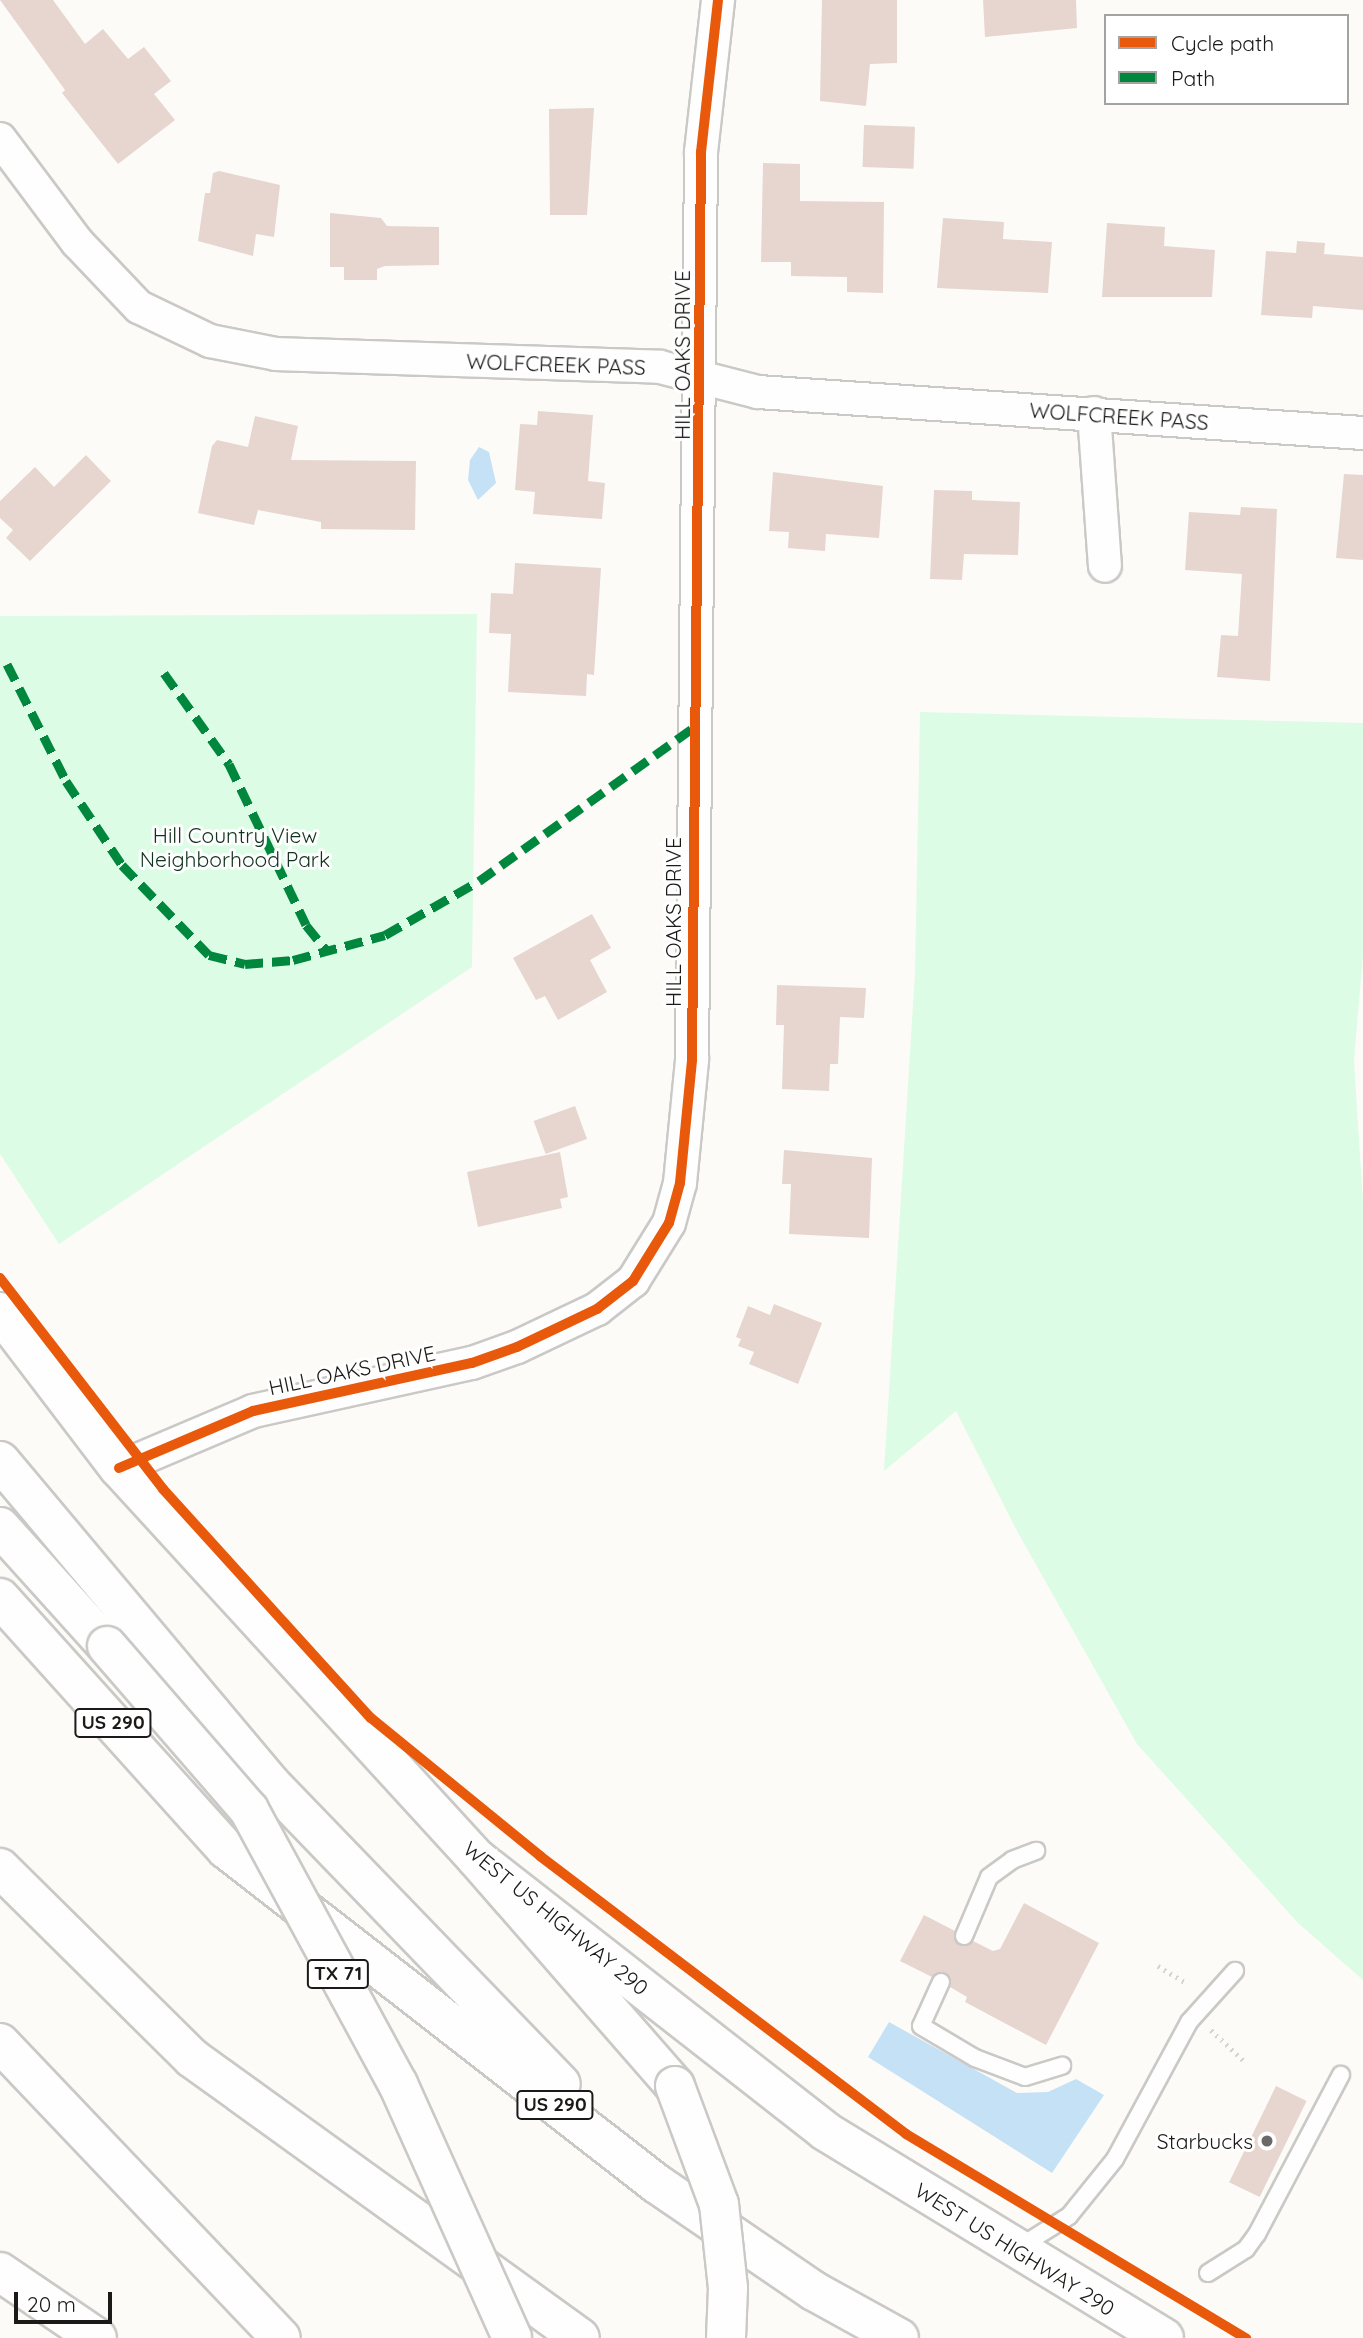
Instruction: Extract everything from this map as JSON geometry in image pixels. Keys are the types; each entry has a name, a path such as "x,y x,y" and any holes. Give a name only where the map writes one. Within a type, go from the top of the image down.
{"main road":[{"name":"WEST US HIGHWAY 290","path":"0,1312 119,1468 476,1858 825,2130 1016,2250 1164,2338"},
{"path":"0,1461 271,1784 657,2184"},
{"name":"TX 71","path":"0,1527 249,1810 398,2084 512,2338"},
{"name":"US 290","path":"0,1598 226,1849 657,2184 814,2291 899,2338"},
{"path":"476,1858 675,2086 719,2204 729,2288 726,2338"},
{"path":"0,1868 192,2058 580,2338"},
{"path":"0,2043 281,2338"},
{"path":"0,2272 97,2338"}],"street":[{"name":"HILL OAKS DRIVE","path":"119,1468 253,1411 471,1363 517,1347 597,1309 652,1258 680,1183 692,1060 702,377 701,152 718,0"},
{"name":"WOLFCREEK PASS","path":"0,139 78,242 139,307 210,341 276,354 660,368 758,392 1363,433"},
{"path":"1094,414 1104,566"}],"lane":[{"path":"964,1936 989,1877 1012,1860 1036,1852"},
{"path":"1016,2250 1069,2216 1115,2159 1194,2014 1235,1971"},
{"path":"941,1983 921,2026 975,2058 1025,2077 1062,2066"},
{"path":"1208,2273 1246,2249 1342,2075"}],"path":[{"path":"1158,1966 1185,1982"},
{"path":"1208,2027 1243,2060"}],"green space":[{"name":"Hill Country View Neighborhood Park","path":"477,614 472,967 59,1244 0,1154 0,616"},
{"path":"920,712 1363,723 1363,954 1354,1061 1363,1203 1363,1980 1298,1923 1137,1744 1017,1531 956,1411 884,1471 915,972"}],"water":[{"path":"479,447 489,452 496,483 478,500 468,480 470,460"},
{"path":"889,2022 1017,2093 1048,2092 1076,2079 1104,2095 1052,2173 868,2057"}],"building":[{"path":"0,0 53,0 85,44 103,29 128,59 144,47 171,81 154,94 175,120 118,164 62,93 65,90"},
{"path":"822,0 897,0 897,63 870,64 866,106 820,101"},
{"path":"983,0 1076,0 1077,28 985,37"},
{"path":"594,108 587,215 550,215 549,109"},
{"path":"864,125 915,127 914,169 863,167"},
{"path":"763,163 800,164 800,201 884,202 883,293 847,292 847,277 791,276 791,262 761,262"},
{"path":"219,171 280,185 274,237 256,234 253,256 198,241 205,193 210,193 213,173"},
{"path":"330,213 381,218 387,226 439,227 439,265 385,266 377,269 377,280 344,280 344,267 330,267"},
{"path":"943,218 1004,222 1003,239 1052,242 1048,293 937,288"},
{"path":"1107,223 1165,227 1164,246 1215,250 1212,297 1102,297"},
{"path":"1297,241 1325,243 1324,254 1363,257 1363,310 1313,306 1312,318 1261,315 1266,251 1296,253"},
{"path":"538,411 593,415 588,481 605,483 602,519 533,514 535,492 515,490 520,424 537,425"},
{"path":"255,416 298,426 291,460 416,461 415,530 321,529 321,522 258,510 254,525 198,513 212,446 217,440 248,447"},
{"path":"86,455 111,481 30,561 6,538 13,530 0,518 0,501 35,467 54,487"},
{"path":"773,472 883,486 879,538 826,534 825,551 788,548 789,532 769,531"},
{"path":"1344,474 1363,475 1363,560 1336,558"},
{"path":"934,490 972,491 972,500 1020,502 1018,555 964,554 962,580 930,579"},
{"path":"1241,507 1277,509 1270,681 1217,677 1221,635 1238,636 1242,574 1185,570 1189,512 1240,515"},
{"path":"515,563 601,568 594,675 587,674 586,696 508,692 511,634 489,633 491,593 513,594"},
{"path":"592,914 611,948 590,960 607,992 558,1020 545,996 536,1000 513,958"},
{"path":"777,985 866,988 864,1018 840,1017 838,1064 830,1064 829,1091 782,1089 784,1025 776,1025"},
{"path":"575,1106 587,1139 546,1154 534,1121"},
{"path":"784,1150 872,1158 869,1238 789,1234 791,1184 782,1184"},
{"path":"560,1152 568,1197 560,1199 562,1208 478,1227 467,1172"},
{"path":"774,1304 822,1323 798,1384 749,1364 754,1352 738,1346 741,1339 736,1337 748,1306 770,1315"},
{"path":"1024,1903 1099,1943 1046,2045 965,2002 967,1997 950,1987 946,1973 932,1977 900,1961 924,1915 955,1931 959,1945 973,1941 993,1951 1000,1949"},
{"name":"Starbucks","path":"1276,2086 1307,2101 1260,2197 1229,2182"}],"marked path":[{"path":"7,664 66,781 122,865 209,955 245,964 293,960 385,935 479,881 694,727"},
{"path":"164,673 229,764 306,925 326,950"}],"cycle path":[{"path":"119,1468 253,1411 472,1363 517,1347 597,1309 633,1281 669,1223 680,1183 692,1060 701,152 718,0"},
{"path":"0,1278 163,1489 371,1718 540,1856 906,2134 1246,2338"}],"place":[{"name":"Starbucks","path":"1267,2141"}]}
